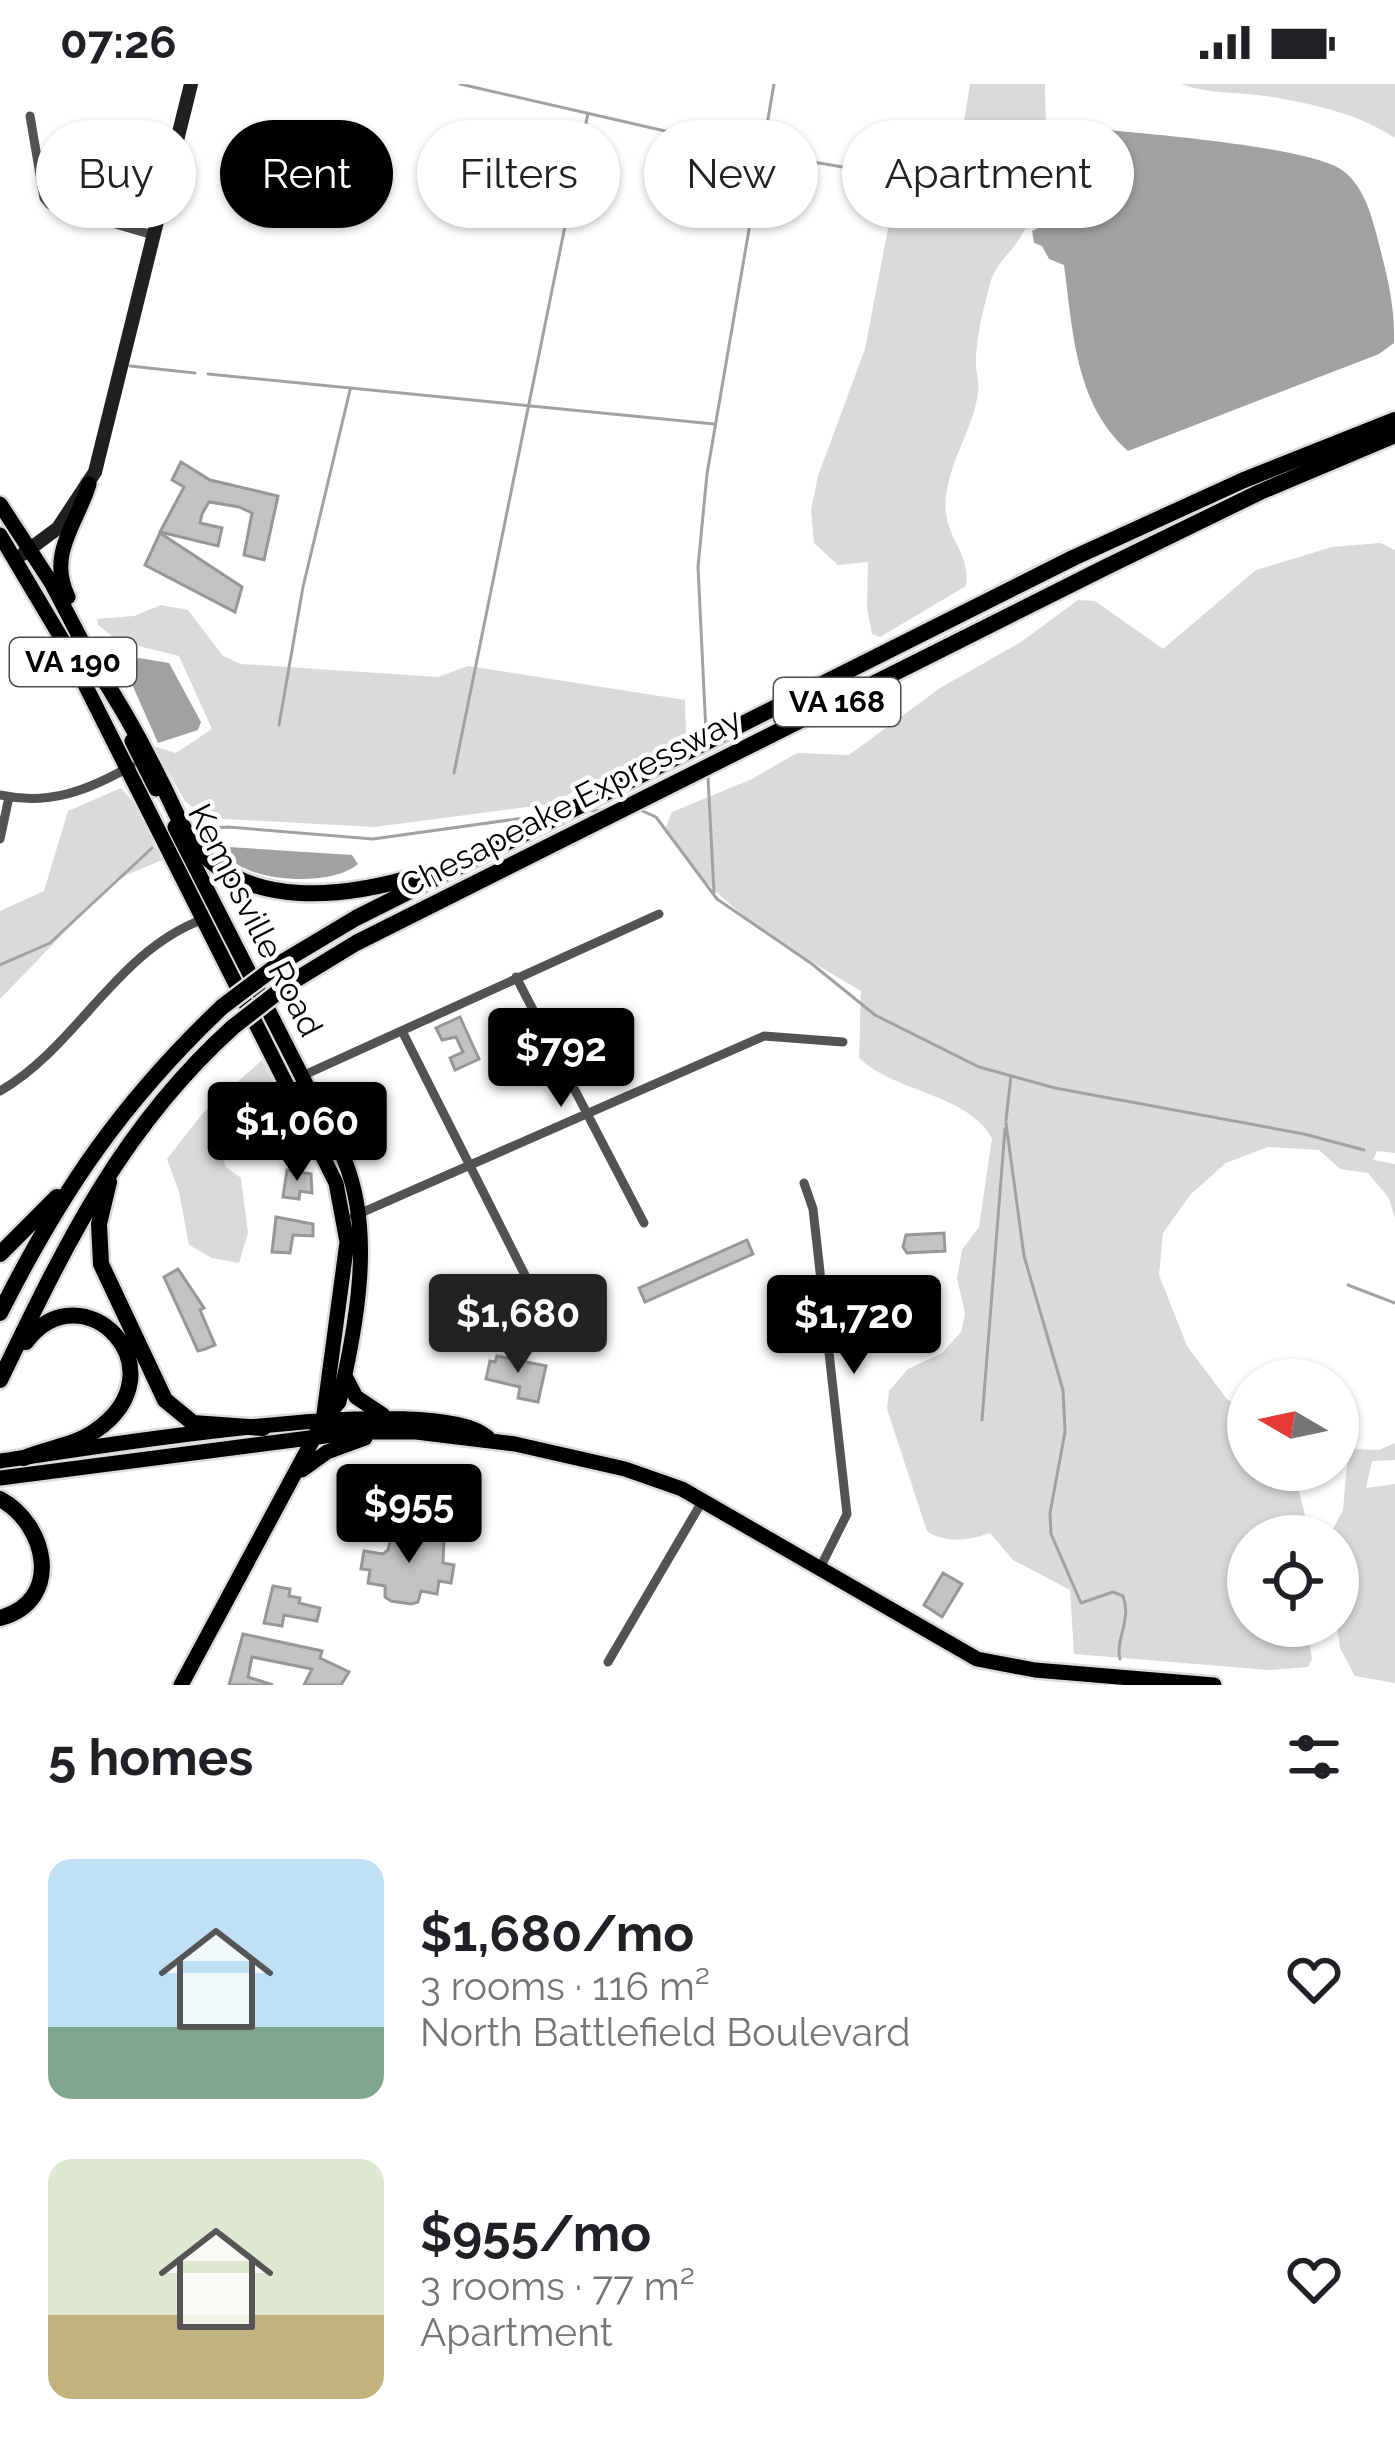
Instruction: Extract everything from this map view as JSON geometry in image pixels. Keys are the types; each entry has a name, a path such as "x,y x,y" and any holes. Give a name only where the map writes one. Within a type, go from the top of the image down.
{"highway":[{"name":"Chesapeake Expressway","path":"0,1313 85,1165 131,1101 222,1007 280,964 356,918 1090,550 1244,480 1395,420"},
{"name":"Chesapeake Expressway","path":"0,1382 70,1237 128,1142 163,1098 233,1028 287,985 356,943 1104,568 1260,492 1395,435"},
{"path":"97,669 195,845 218,866 260,887 324,892 406,879 557,817"},
{"path":"128,1142 110,1180 99,1224 101,1264 114,1295 162,1396 177,1414 198,1424 261,1436"},
{"path":"0,1253 85,1165"},
{"path":"0,1382 37,1328 60,1318 84,1317 104,1324 129,1354 127,1395 109,1420 81,1439 24,1458"},
{"path":"0,1499 28,1522 43,1557 37,1590 25,1604 0,1618"}],"main road":[{"path":"85,645 59,564 63,540 80,514 89,484"},
{"name":"Kempsville Road","path":"0,504 350,1172 352,1216 361,1256 339,1402 320,1428"},
{"name":"Kempsville Road","path":"0,535 23,554 85,645 204,919 352,1216 320,1428"},
{"path":"204,919 214,923 233,956 244,964"},
{"path":"345,1374 356,1397 387,1424"},
{"path":"0,1478 320,1428 387,1424 482,1443 490,1439 625,1469 703,1500 977,1659 1035,1670 1214,1685"},
{"path":"293,1479 327,1452 387,1424"},
{"name":"VA 190","path":"181,1685 320,1428"},
{"path":"0,1461 261,1436 292,1457 293,1479"}],"street":[{"path":"23,554 58,528 89,484 110,426 191,84"},
{"path":"30,116 44,198 50,205 154,236"},
{"path":"0,839 5,796 75,793 134,764"},
{"path":"302,1076 658,914"},
{"path":"0,1091 35,1067 161,942 204,919"},
{"path":"517,977 644,1223"},
{"path":"401,1031 527,1279"},
{"path":"352,1216 764,1036 843,1042"},
{"path":"804,1184 814,1209 847,1514 820,1568"},
{"path":"608,1662 703,1500"}],"shaded area":[{"path":"970,84 1045,84 1045,120 964,120"},
{"path":"1180,84 1395,84 1395,138 1366,122 1316,106"},
{"path":"1134,132 1260,147 1324,162 1351,178 1372,219 1391,297 1394,343 1379,354 1128,451 1110,432 1087,389 1074,340 1064,265 1049,259 1042,246 1034,243 1032,231 1134,228"},
{"path":"888,228 1026,228 990,283 977,345 976,404 949,481 946,515 964,560 966,586 880,637 872,634 867,608 868,562 838,565 814,543 811,509 818,476 865,349"},
{"path":"1380,543 1395,550 1395,1153 1377,1151 1373,1160 1395,1164 1395,1219 1389,1198 1368,1173 1340,1169 1319,1150 1268,1147 1226,1163 1191,1194 1163,1233 1159,1275 1187,1346 1227,1399 1227,1491 1299,1491 1305,1515 1227,1515 1227,1647 1310,1647 1312,1659 1308,1667 1269,1670 1074,1654 1070,1590 1013,1560 990,1533 958,1540 927,1531 887,1409 889,1391 908,1369 942,1353 961,1332 965,1314 957,1278 962,1250 979,1227 992,1138 965,1111 874,1070 859,1058 861,991 778,941 727,901 683,854 666,827 672,812 752,779 797,753 849,755 940,688 1021,642 1078,600 1095,601 1163,649 1256,570 1332,547"},
{"path":"161,605 188,610 223,656 241,664 438,677 468,666 685,700 686,735 550,804 374,827 205,818 185,801 153,746 176,753 212,729 179,656 118,641 98,625 97,619 134,616"},
{"path":"139,658 169,663 201,722 198,730 158,743 123,664"},
{"path":"121,788 134,803 162,860 115,880 0,999 0,911 44,891 68,811"},
{"path":"229,847 352,855 358,864 329,876 290,879 251,871 225,853"},
{"path":"262,1060 286,1106 275,1116 266,1102 246,1113 222,1155 226,1167 241,1178 248,1233 239,1263 212,1258 189,1245 167,1159 203,1113"},
{"path":"1395,1443 1395,1460 1372,1461 1366,1488 1395,1484 1395,1683 1355,1676 1340,1647 1359,1647 1359,1515 1340,1515 1345,1491 1359,1491 1359,1449 1379,1450"}],"building":[{"path":"181,462 210,480 278,496 264,560 244,555 252,513 239,507 209,502 202,514 200,523 222,528 218,546 160,532 184,487 172,480"},
{"path":"160,533 242,587 235,612 145,565"},
{"path":"460,1017 479,1059 455,1070 450,1058 463,1052 456,1037 442,1040 436,1028"},
{"path":"287,1170 311,1174 312,1193 300,1191 299,1199 283,1197"},
{"path":"276,1217 313,1224 313,1236 293,1235 290,1253 272,1252"},
{"path":"944,1233 945,1251 907,1253 903,1247 906,1235"},
{"path":"747,1240 753,1254 645,1302 639,1288"},
{"path":"178,1269 204,1308 200,1310 215,1345 198,1351 164,1277"},
{"path":"497,1356 546,1366 538,1402 518,1398 520,1387 486,1379 490,1361 495,1362"},
{"path":"394,1524 400,1531 444,1538 443,1563 454,1565 451,1583 439,1581 437,1594 421,1591 418,1602 411,1604 391,1601 385,1597 385,1586 368,1583 370,1570 361,1569 364,1551 383,1554 388,1550"},
{"path":"943,1573 962,1584 942,1617 924,1605"},
{"path":"273,1586 290,1589 289,1596 300,1598 299,1603 320,1608 317,1621 284,1615 282,1626 264,1623"},
{"path":"243,1634 322,1651 320,1658 349,1672 341,1685 304,1685 312,1669 252,1657 248,1677 273,1685 229,1685"}],"waterway":[{"path":"460,84 761,153 842,167"},
{"path":"706,733 698,567 707,474 774,84"},
{"path":"454,773 588,113"},
{"path":"130,366 195,373"},
{"path":"208,374 714,424"},
{"path":"279,725 303,587 350,390"},
{"path":"708,777 714,893"},
{"path":"638,809 656,817 717,899 812,964 875,1015 979,1067 1055,1088 1304,1134 1364,1150"},
{"path":"585,811 606,810"},
{"path":"195,829 228,827 373,839 545,815"},
{"path":"0,965 50,943 152,848"},
{"path":"1006,1120 1011,1076"},
{"path":"1006,1123 1024,1256 1063,1390 1065,1432 1050,1513 1051,1534 1081,1603 1113,1592 1123,1596 1126,1613 1120,1659"},
{"path":"982,1420 1005,1129"},
{"path":"1348,1285 1395,1303"}]}
